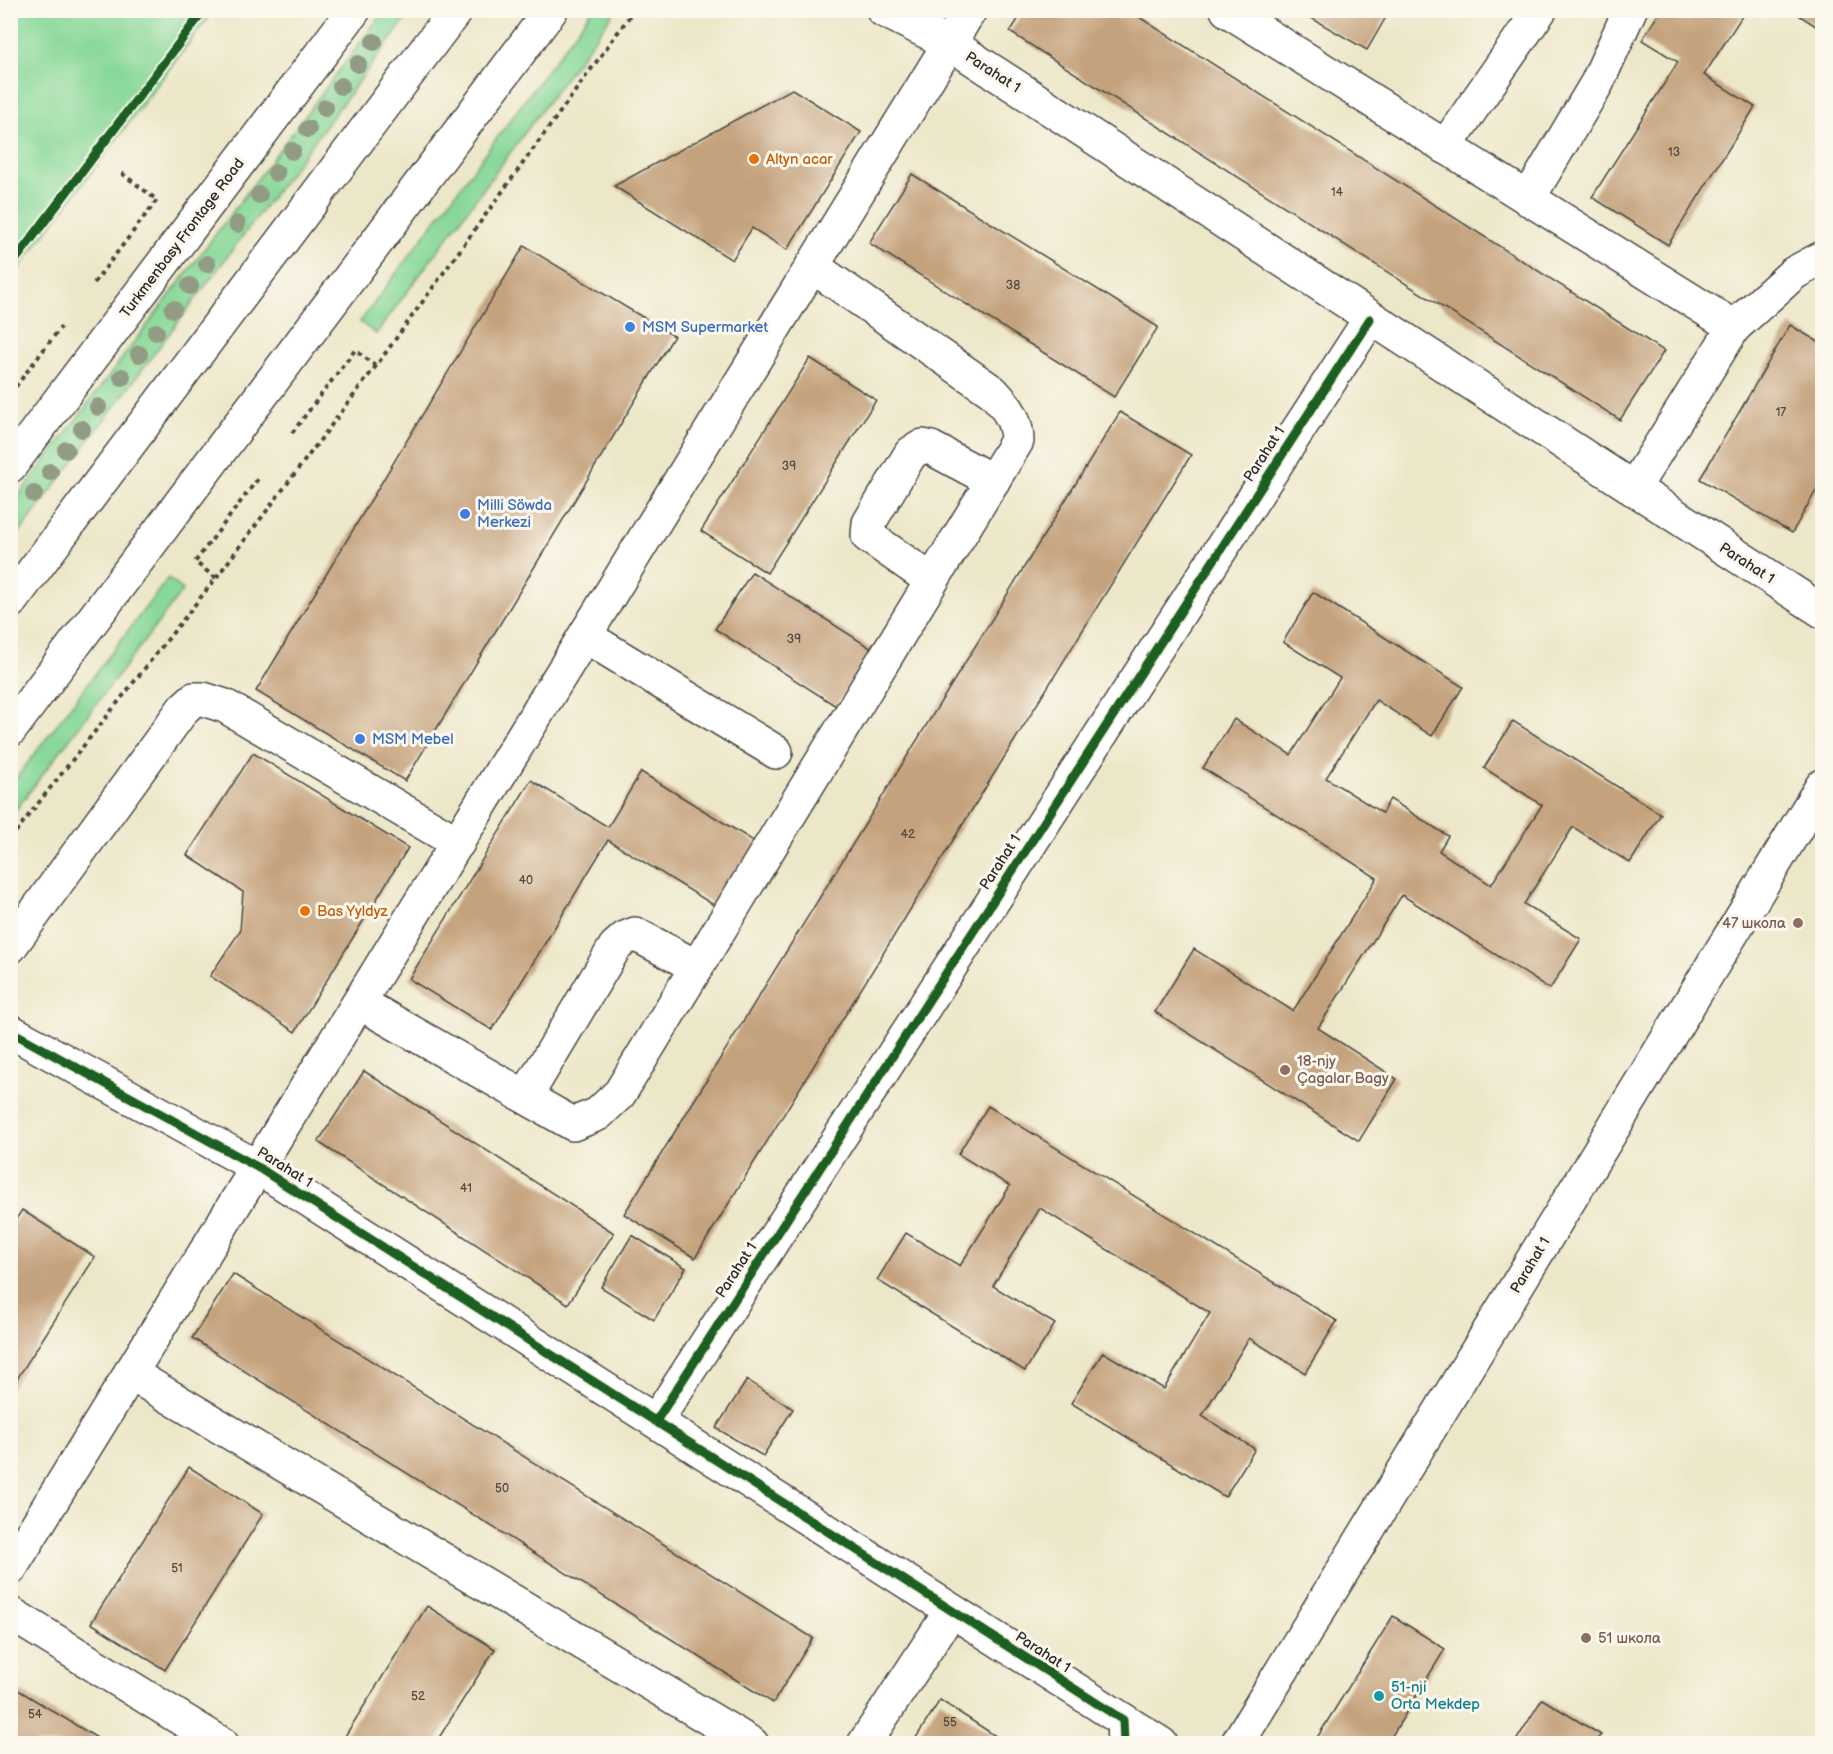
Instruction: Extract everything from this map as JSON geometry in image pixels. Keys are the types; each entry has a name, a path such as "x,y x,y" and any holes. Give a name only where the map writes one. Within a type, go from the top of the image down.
{"street":[{"name":"Turkmenbasy Frontage Road","path":"10,466 354,10"},
{"path":"10,602 456,10"},
{"path":"10,730 551,10"},
{"name":"Parahat 1","path":"883,10 949,44 1822,611"},
{"path":"10,1569 970,10"},
{"path":"1227,10 1734,327"},
{"path":"1445,147 1540,10"},
{"path":"1528,199 1597,83 1630,10"},
{"path":"1633,489 1734,327 1794,273 1822,258"},
{"path":"360,1003 573,1124 598,1114 620,1093 1017,441 1017,428 1008,408 993,392 812,266"},
{"name":"Parahat 1","path":"656,1421 1370,319"},
{"path":"931,580 868,536 869,523 911,453 923,446 931,448 993,481"},
{"path":"585,636 776,752"},
{"path":"10,947 184,708 194,699 203,699 225,706 458,843"},
{"name":"Parahat 1","path":"1237,1743 1822,786"},
{"path":"525,1096 615,947 625,938 635,934 697,967"},
{"name":"Parahat 1","path":"10,1031 259,1168 951,1611 1123,1732 1161,1743"},
{"path":"130,1373 752,1743"},
{"path":"864,1743 951,1611"},
{"path":"10,1613 222,1743"}],"path":[{"path":"10,838 216,578 376,366 634,10"},
{"path":"94,283 157,200 119,171"},
{"path":"10,394 61,327"},
{"path":"292,433 355,350 376,366"},
{"path":"216,578 195,562 260,476"}],"green space":[{"path":"592,10 615,11 376,334 360,322"},
{"path":"10,11 213,11 11,279"},
{"path":"384,11 412,11 11,544 11,506"},
{"path":"168,578 183,590 11,816 11,785"}],"building":[{"path":"1024,10 1128,10 1664,351 1620,420 1010,32"},
{"path":"1306,10 1390,10 1367,50 1304,14"},
{"path":"1661,10 1746,10 1704,75 1755,107 1668,245 1592,197 1678,62 1642,40"},
{"path":"1791,10 1822,10 1822,30"},
{"name":"Altyn acar","path":"792,89 861,132 787,250 752,228 732,260 614,186"},
{"path":"912,174 1158,327 1114,397 869,243"},
{"name":"Milli Söwda Merkezi","path":"524,246 674,336 405,781 256,691"},
{"path":"1790,325 1822,344 1822,480 1792,533 1700,479"},
{"path":"810,358 876,400 767,573 701,531"},
{"path":"1120,412 1191,455 695,1258 624,1214"},
{"path":"752,572 872,649 836,706 715,629"},
{"path":"1313,592 1463,687 1432,736 1376,700 1326,778 1382,813 1390,799 1448,836 1439,851 1491,885 1542,805 1484,768 1513,721 1661,814 1630,863 1573,827 1524,904 1581,939 1550,989 1402,895 1318,1028 1397,1079 1359,1141 1155,1012 1194,949 1293,1011 1377,878 1203,768 1234,719 1291,755 1340,678 1283,642"},
{"name":"Bas Yyldyz","path":"253,753 408,848 295,1032 210,976 240,931 243,892 187,855"},
{"path":"641,772 765,848 725,912 608,840 492,1030 409,979 531,780 608,827"},
{"path":"364,1071 614,1233 568,1304 318,1142"},
{"path":"988,1106 1337,1321 1305,1373 1249,1338 1202,1416 1255,1449 1225,1497 1071,1403 1103,1352 1164,1389 1210,1313 1040,1208 993,1286 1055,1324 1025,1371 877,1280 906,1233 960,1266 1010,1186 958,1154"},
{"path":"22,1210 95,1257 10,1390 10,1228"},
{"path":"632,1235 686,1268 654,1320 601,1287"},
{"path":"233,1274 813,1638 773,1703 192,1338"},
{"path":"747,1380 793,1409 763,1456 716,1428"},
{"path":"189,1467 263,1514 165,1670 91,1623"},
{"path":"427,1606 495,1649 435,1744 340,1744"},
{"name":"51-nji Orta Mekdep","path":"1393,1616 1445,1649 1387,1744 1313,1744"},
{"path":"10,1685 107,1744 10,1744"},
{"path":"1542,1699 1601,1735 1592,1744 1514,1744"},
{"path":"940,1700 1008,1744 912,1744"}],"cycle path":[{"path":"10,267 204,10"},
{"path":"656,1421 1370,319"},
{"path":"10,1031 259,1168 1123,1720 1124,1744"}],"place":[{"name":"Altyn acar","path":"754,159"},
{"name":"MSM Supermarket","path":"630,327"},
{"name":"Milli Söwda Merkezi","path":"465,514"},
{"name":"MSM Mebel","path":"360,739"},
{"name":"Bas Yyldyz","path":"305,911"},
{"name":"47 школа","path":"1798,923"},
{"name":"18-njy Çagalar Bagy","path":"1285,1070"},
{"name":"51 школа","path":"1586,1638"},
{"name":"51-nji Orta Mekdep","path":"1379,1696"}]}
